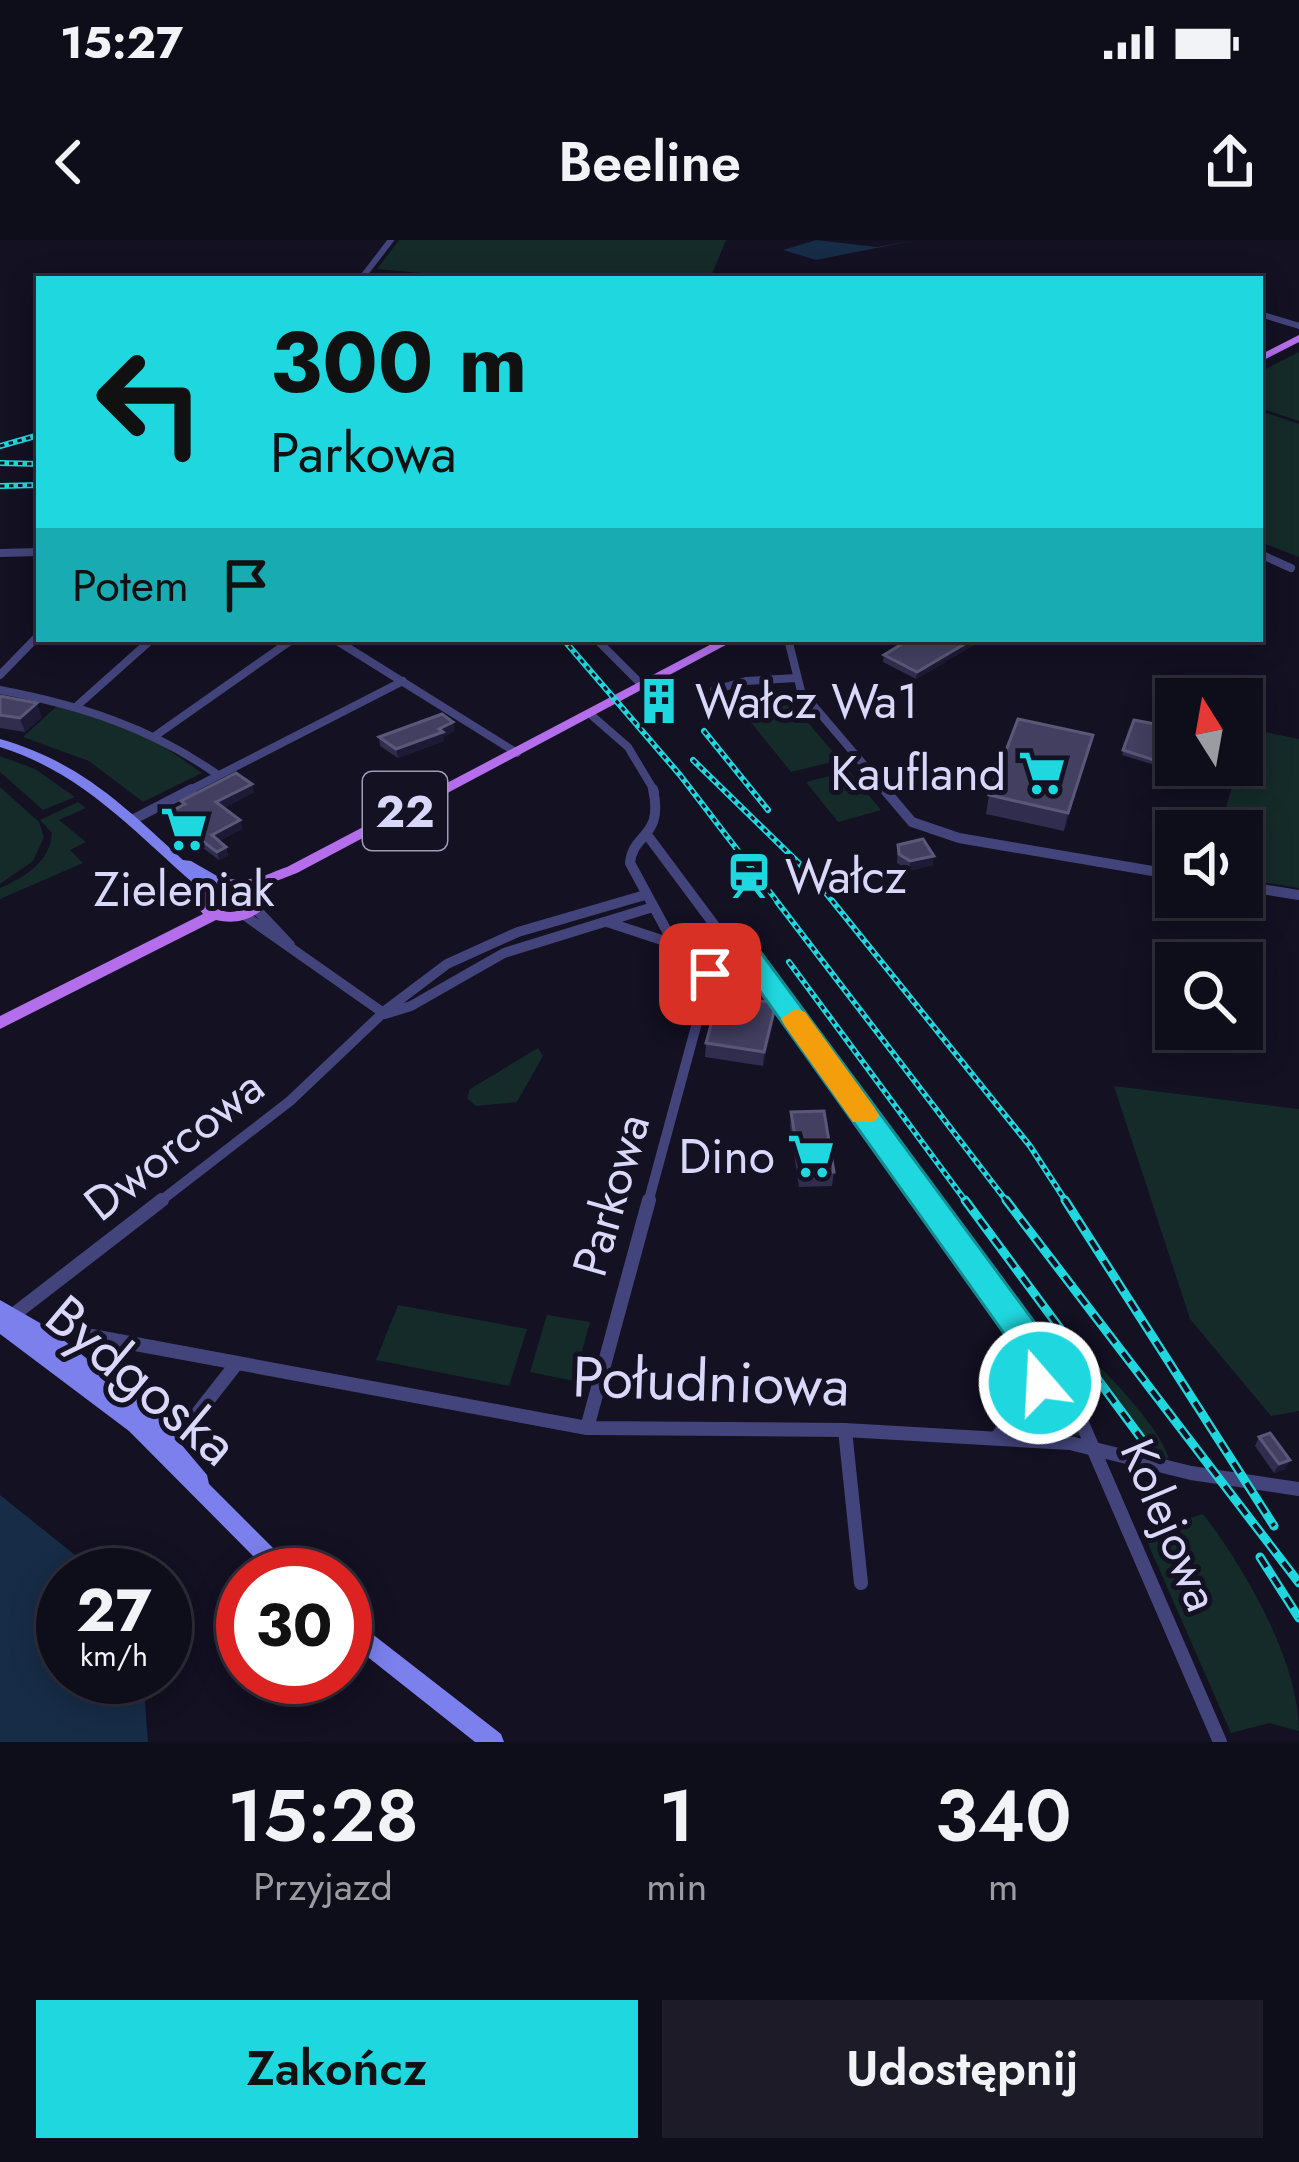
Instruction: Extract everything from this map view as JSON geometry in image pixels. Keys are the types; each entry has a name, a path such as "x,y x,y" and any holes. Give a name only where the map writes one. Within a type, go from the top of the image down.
{"main road":[{"path":"1263,357 1299,338"},
{"name":"22","path":"648,682 713,642"},
{"name":"22","path":"254,900 292,870 725,642"},
{"path":"214,900 254,900"},
{"path":"0,1023 157,940 214,900 254,900"}],"street":[{"path":"363,276 391,240"},
{"path":"1263,315 1299,326"},
{"path":"0,553 36,551"},
{"path":"1263,555 1291,568"},
{"path":"0,675 36,638"},
{"path":"78,705 149,642"},
{"path":"155,736 289,642"},
{"path":"339,642 517,753"},
{"path":"600,642 648,682"},
{"path":"779,642 792,658"},
{"path":"789,642 796,678 903,813 928,830 1155,871"},
{"path":"714,690 746,681 796,678"},
{"path":"134,819 403,681"},
{"path":"0,689 78,705 155,736 218,775"},
{"path":"590,713 608,726 652,783 657,818 648,836 630,854 645,895 688,970 708,981"},
{"path":"0,743 30,751 80,777 183,863 214,900"},
{"name":"Kolejowa","path":"648,836 730,946 746,953 764,976 1046,1364 1096,1447 1220,1742"},
{"path":"1263,889 1299,895"},
{"name":"Dworcowa","path":"4,1318 287,1104 424,978 496,940 645,895"},
{"path":"254,900 290,948 385,1014"},
{"name":"Dworcowa","path":"385,1014 409,1008 467,970 506,953 653,907"},
{"path":"607,922 711,951 730,946"},
{"path":"496,940 506,953"},
{"name":"Parkowa","path":"587,1428 708,981 711,951"},
{"name":"Bydgoska","path":"4,1318 170,1450 259,1548"},
{"name":"Południowa","path":"92,1336 587,1428 845,1430 997,1438 1096,1447 1191,1473 1299,1490"},
{"path":"170,1450 237,1364"},
{"path":"997,1438 1040,1383 1046,1364"},
{"path":"845,1430 861,1582"},
{"path":"372,1647 493,1742"}],"green space":[{"path":"399,240 726,240 711,276 454,276 377,269"},
{"path":"1299,352 1299,421 1263,409 1263,370"},
{"path":"1263,412 1299,424 1299,557 1263,543"},
{"path":"59,704 147,735 202,773 143,802 89,761 23,737"},
{"path":"792,704 840,760 791,772 745,715"},
{"path":"1263,732 1299,739 1299,888 1263,882 1263,810 1225,810 1232,786 1263,786"},
{"path":"0,756 35,769 75,797 43,810 0,772"},
{"path":"849,771 881,810 838,822 806,782"},
{"path":"0,787 39,822 44,837 33,861 0,884"},
{"path":"78,802 86,808 59,820 86,842 70,850 83,863 0,899 0,888 27,873 47,852 52,833 40,820"},
{"path":"538,1048 543,1056 517,1102 476,1106 467,1098 470,1089"},
{"path":"1114,1086 1299,1109 1299,1411 1271,1416 1190,1319"},
{"path":"398,1305 527,1329 509,1386 376,1360"},
{"path":"547,1315 590,1322 574,1381 530,1372"},
{"path":"1058,1331 1121,1389 1169,1459 1147,1454"},
{"path":"1048,1383 1066,1402 1083,1436 1012,1431"},
{"path":"1203,1514 1236,1561 1280,1646 1297,1704 1299,1731 1269,1723 1231,1733 1142,1530 1185,1527 1183,1520"}],"water":[{"path":"816,240 877,247 917,240 816,260 783,250"},
{"path":"0,1495 66,1548 36,1548 36,1704 145,1704 148,1742 0,1742"}],"building":[{"path":"905,642 968,642 917,672 884,655"},
{"path":"0,696 37,703 20,718 0,715"},
{"path":"442,714 453,722 439,729 443,732 396,749 379,737"},
{"name":"Kaufland","path":"1018,719 1093,735 1068,813 989,795"},
{"path":"1134,720 1155,724 1155,760 1123,750"},
{"path":"236,773 252,784 216,802 240,820 212,835 226,847 217,852 166,814 185,804 181,801"},
{"path":"923,839 934,856 910,861 899,854 898,845"},
{"path":"719,995 776,1003 764,1052 706,1043"},
{"name":"Dino","path":"824,1111 834,1172 801,1173 791,1112"},
{"path":"1270,1433 1290,1460 1279,1464 1259,1437"}],"railway":[{"path":"0,446 36,436"},
{"path":"0,463 36,464"},
{"path":"0,486 36,485"},
{"path":"566,642 680,775 1008,1203"},
{"path":"704,731 768,810"},
{"path":"693,760 813,877 1030,1146 1067,1203"},
{"path":"789,962 967,1203"},
{"path":"965,1200 1144,1442"},
{"path":"1006,1200 1299,1583"},
{"path":"1065,1200 1274,1526"},
{"path":"1260,1557 1299,1618"}],"slow traffic":[{"path":"795,1019 864,1115"}],"place":[{"name":"Wałcz Wa1","path":"659,701"},
{"name":"Kaufland","path":"1042,773"},
{"name":"Zieleniak","path":"184,829"},
{"name":"Wałcz","path":"749,876"},
{"name":"Dino","path":"811,1156"}],"route":[{"path":"710,974 711,951 730,946 746,953 1046,1364 1040,1383"}]}
